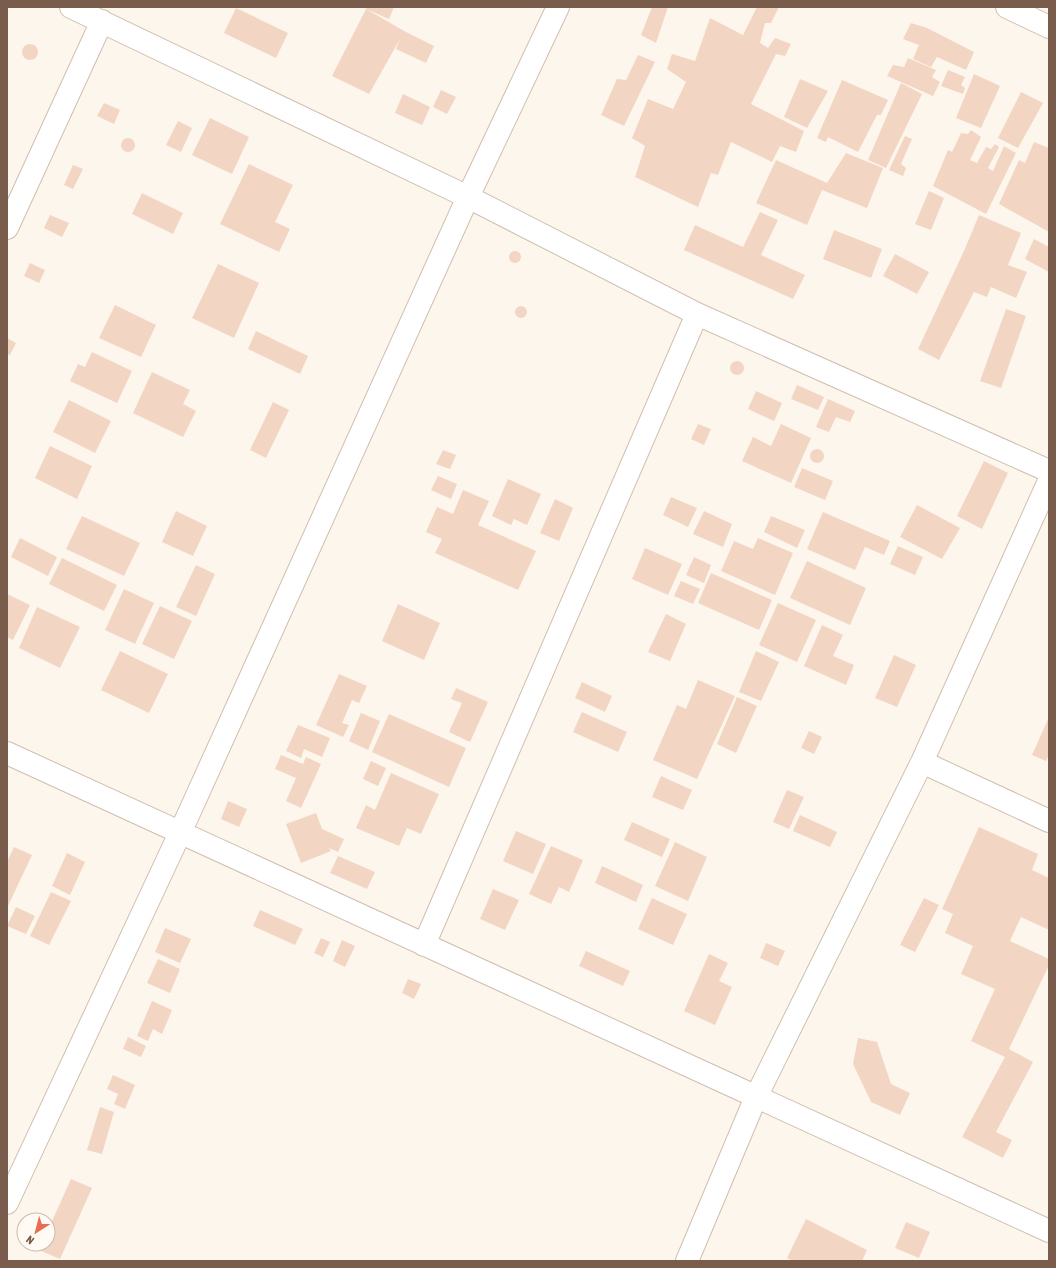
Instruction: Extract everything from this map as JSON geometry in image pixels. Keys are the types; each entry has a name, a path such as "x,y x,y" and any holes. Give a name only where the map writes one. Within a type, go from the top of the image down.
{"street":[{"path":"71,7 468,197 697,314 1049,471"},
{"path":"7,1203 180,833 468,197 558,7"},
{"path":"1008,7 1049,27"},
{"path":"7,228 102,21"},
{"path":"424,945 697,314"},
{"path":"687,1261 756,1097 922,762 1049,481"},
{"path":"7,753 1049,1231"},
{"path":"922,762 1049,821"}],"building":[{"path":"367,7 394,7 389,19 366,9"},
{"path":"652,7 668,7 656,43 641,35"},
{"path":"757,7 779,7 771,23 765,23 760,43 768,48 775,38 791,44 785,56 776,54 751,104 804,131 796,152 780,146 772,162 731,142 718,175 711,173 698,207 635,177 645,146 632,138 648,99 673,109 686,82 667,69 672,54 695,61 710,18 743,35"},
{"path":"236,8 288,33 276,58 224,33"},
{"path":"366,9 434,46 426,63 396,49 400,39 369,94 332,76"},
{"path":"911,23 927,28 974,52 966,70 937,57 931,67 913,59 919,45 903,39"},
{"path":"30,44 36,46 38,52 36,58 30,60 24,58 22,52 24,46"},
{"path":"638,55 655,62 624,126 601,115 617,79 626,80"},
{"path":"908,58 936,70 932,77 940,82 933,96 887,76 893,65 904,67"},
{"path":"948,70 965,77 961,85 965,88 963,94 941,86"},
{"path":"974,74 1000,86 981,128 956,118"},
{"path":"800,79 828,91 807,128 784,117"},
{"path":"842,80 888,100 881,115 877,115 858,152 828,137 826,142 817,138"},
{"path":"901,83 922,94 886,168 868,160"},
{"path":"441,90 456,97 447,114 433,107"},
{"path":"1021,92 1043,103 1018,148 998,138"},
{"path":"403,94 430,107 422,125 395,113"},
{"path":"104,103 120,110 114,124 97,116"},
{"path":"210,118 249,137 232,174 192,155"},
{"path":"178,121 192,128 181,152 166,145"},
{"path":"971,130 981,137 970,160 977,163 986,147 991,149 995,144 999,147 988,168 993,171 1004,146 1016,153 986,214 933,186 948,150 952,152 961,133 968,134"},
{"path":"905,136 912,139 901,164 906,168 903,176 889,170"},
{"path":"128,138 133,140 135,145 133,150 128,152 123,150 121,145 123,140"},
{"path":"1034,142 1049,148 1049,232 999,204 1019,160 1025,163"},
{"path":"846,153 883,168 867,208 822,190 807,225 756,203 776,160 827,183"},
{"path":"249,164 293,185 275,222 290,229 279,252 220,224"},
{"path":"73,165 83,169 73,189 64,185"},
{"path":"929,191 944,198 931,230 915,224"},
{"path":"142,193 183,213 173,234 132,214"},
{"path":"760,212 778,220 761,255 805,275 793,299 684,250 695,225 743,247"},
{"path":"50,215 69,223 62,237 44,228"},
{"path":"979,215 1021,233 1008,265 1027,272 1016,298 991,287 987,297 974,292 939,360 918,349 964,251"},
{"path":"834,230 882,249 871,278 823,259"},
{"path":"1034,239 1049,247 1049,272 1025,259"},
{"path":"517,251 520,252 520,262 513,263 510,262 509,255 510,252"},
{"path":"895,254 929,272 917,294 883,276"},
{"path":"30,263 45,270 39,283 24,276"},
{"path":"218,264 259,283 234,338 192,318"},
{"path":"115,305 156,325 141,357 99,338"},
{"path":"523,306 526,307 526,317 519,318 516,317 515,310 516,307"},
{"path":"1006,309 1026,316 1001,388 980,381"},
{"path":"256,331 308,356 300,374 248,349"},
{"path":"7,338 16,343 10,355 7,354"},
{"path":"92,352 132,371 117,403 70,381 78,364 85,367"},
{"path":"737,361 742,363 744,368 742,373 737,375 732,373 730,368 732,363"},
{"path":"152,372 190,390 183,404 196,411 183,437 133,413"},
{"path":"797,385 824,397 818,410 791,399"},
{"path":"756,391 782,403 774,421 748,409"},
{"path":"828,399 855,411 850,422 836,417 829,432 816,427"},
{"path":"69,400 111,421 95,453 53,432"},
{"path":"273,402 289,410 266,458 250,450"},
{"path":"698,424 711,429 704,445 691,439"},
{"path":"781,424 811,438 791,483 742,461 753,437 771,446"},
{"path":"50,446 92,466 77,499 35,478"},
{"path":"817,449 822,451 824,456 822,461 817,463 812,461 810,456 812,451"},
{"path":"443,450 456,455 450,469 436,464"},
{"path":"984,461 1008,473 982,529 957,516"},
{"path":"802,468 833,481 825,500 794,487"},
{"path":"438,476 457,484 451,499 431,490"},
{"path":"508,479 541,494 527,525 514,519 511,525 492,516"},
{"path":"463,490 489,501 478,525 536,551 518,590 435,553 442,539 426,532 437,507 453,514"},
{"path":"671,497 697,508 688,527 663,515"},
{"path":"555,499 573,508 559,541 540,533"},
{"path":"917,505 960,528 942,559 900,537"},
{"path":"176,511 207,526 193,556 162,542"},
{"path":"704,511 732,524 723,547 693,534"},
{"path":"823,512 890,541 884,555 865,547 855,570 807,549"},
{"path":"82,516 140,543 124,576 66,549"},
{"path":"771,516 805,530 797,548 764,532"},
{"path":"20,538 57,557 48,576 11,557"},
{"path":"758,538 793,553 775,595 721,571 734,541 753,549"},
{"path":"898,546 923,557 915,575 890,564"},
{"path":"645,548 682,564 668,595 632,579"},
{"path":"694,557 711,565 704,583 686,575"},
{"path":"62,558 117,585 104,611 49,584"},
{"path":"807,561 866,588 850,625 790,598"},
{"path":"196,565 215,574 196,616 176,607"},
{"path":"711,573 772,600 759,630 698,603"},
{"path":"681,581 700,589 693,604 674,596"},
{"path":"124,589 154,603 135,644 105,630"},
{"path":"7,594 30,605 13,640 7,637"},
{"path":"778,603 816,620 797,662 759,645"},
{"path":"398,604 440,623 424,660 382,641"},
{"path":"160,606 192,621 174,659 142,644"},
{"path":"37,607 80,627 60,668 19,648"},
{"path":"666,614 686,624 670,661 648,652"},
{"path":"822,625 843,635 833,656 854,665 846,685 804,666"},
{"path":"120,651 168,674 149,713 101,690"},
{"path":"756,651 779,662 761,701 739,692"},
{"path":"894,655 916,665 897,707 875,698"},
{"path":"339,674 367,686 359,703 352,700 342,723 349,725 343,737 316,725"},
{"path":"698,680 735,696 697,779 653,760 677,705 686,709"},
{"path":"582,682 612,696 605,712 575,698"},
{"path":"456,688 488,702 470,742 449,732 462,703 451,699"},
{"path":"737,697 757,706 736,753 717,744"},
{"path":"582,712 627,732 618,752 573,732"},
{"path":"361,713 380,721 368,750 349,741"},
{"path":"389,714 466,748 449,787 372,752"},
{"path":"1049,717 1049,755 1046,761 1032,755"},
{"path":"298,725 330,738 322,757 304,749 301,758 286,751"},
{"path":"809,731 822,737 814,754 801,748"},
{"path":"281,755 303,764 306,757 321,764 301,808 286,801 296,778 275,769"},
{"path":"371,761 386,768 378,786 363,779"},
{"path":"391,773 439,794 421,834 407,828 399,846 356,828 366,805 375,810"},
{"path":"661,776 692,790 683,810 652,797"},
{"path":"787,790 804,797 789,829 773,822"},
{"path":"228,801 247,809 239,827 221,819"},
{"path":"316,813 322,829 344,839 338,852 329,848 331,851 301,863 286,824"},
{"path":"800,815 837,832 830,847 793,831"},
{"path":"632,822 670,839 662,857 624,840"},
{"path":"979,827 1038,854 1032,870 1049,878 1049,930 1021,917 1010,941 1049,959 1049,965 1009,1049 1033,1062 996,1132 1012,1140 1003,1158 962,1137 1005,1057 971,1041 995,989 961,974 973,946 945,933 953,914 942,909"},
{"path":"516,831 546,844 533,874 503,861"},
{"path":"675,842 707,857 688,901 655,886"},
{"path":"551,846 583,860 569,892 559,887 551,904 529,894"},
{"path":"14,847 32,855 7,908 7,862"},
{"path":"67,853 85,862 70,895 52,886"},
{"path":"338,856 375,872 367,889 330,873"},
{"path":"602,866 643,885 636,902 595,883"},
{"path":"493,889 519,900 505,930 480,919"},
{"path":"51,892 71,901 49,945 30,936"},
{"path":"652,898 687,914 673,945 638,929"},
{"path":"924,898 939,905 915,952 900,945"},
{"path":"16,907 35,916 26,934 7,926"},
{"path":"260,910 303,929 295,945 253,926"},
{"path":"165,928 191,939 180,963 155,952"},
{"path":"321,938 330,942 323,957 314,953"},
{"path":"342,940 355,946 345,967 333,961"},
{"path":"766,943 785,951 778,966 760,958"},
{"path":"586,951 630,971 623,986 579,966"},
{"path":"709,954 728,963 719,981 732,987 715,1025 684,1011"},
{"path":"158,959 180,969 170,993 147,983"},
{"path":"408,979 421,984 414,999 402,993"},
{"path":"152,1001 172,1010 162,1034 153,1029 148,1041 137,1036"},
{"path":"128,1037 146,1046 141,1057 123,1049"},
{"path":"858,1038 877,1042 891,1084 910,1093 900,1115 871,1102 853,1064"},
{"path":"113,1075 135,1085 125,1109 114,1104 118,1094 107,1089"},
{"path":"100,1107 114,1112 102,1154 87,1150"},
{"path":"71,1179 92,1188 60,1259 44,1252 56,1252 56,1212"},
{"path":"806,1219 867,1250 862,1261 793,1261 787,1258"},
{"path":"906,1222 930,1232 919,1258 895,1248"}]}
